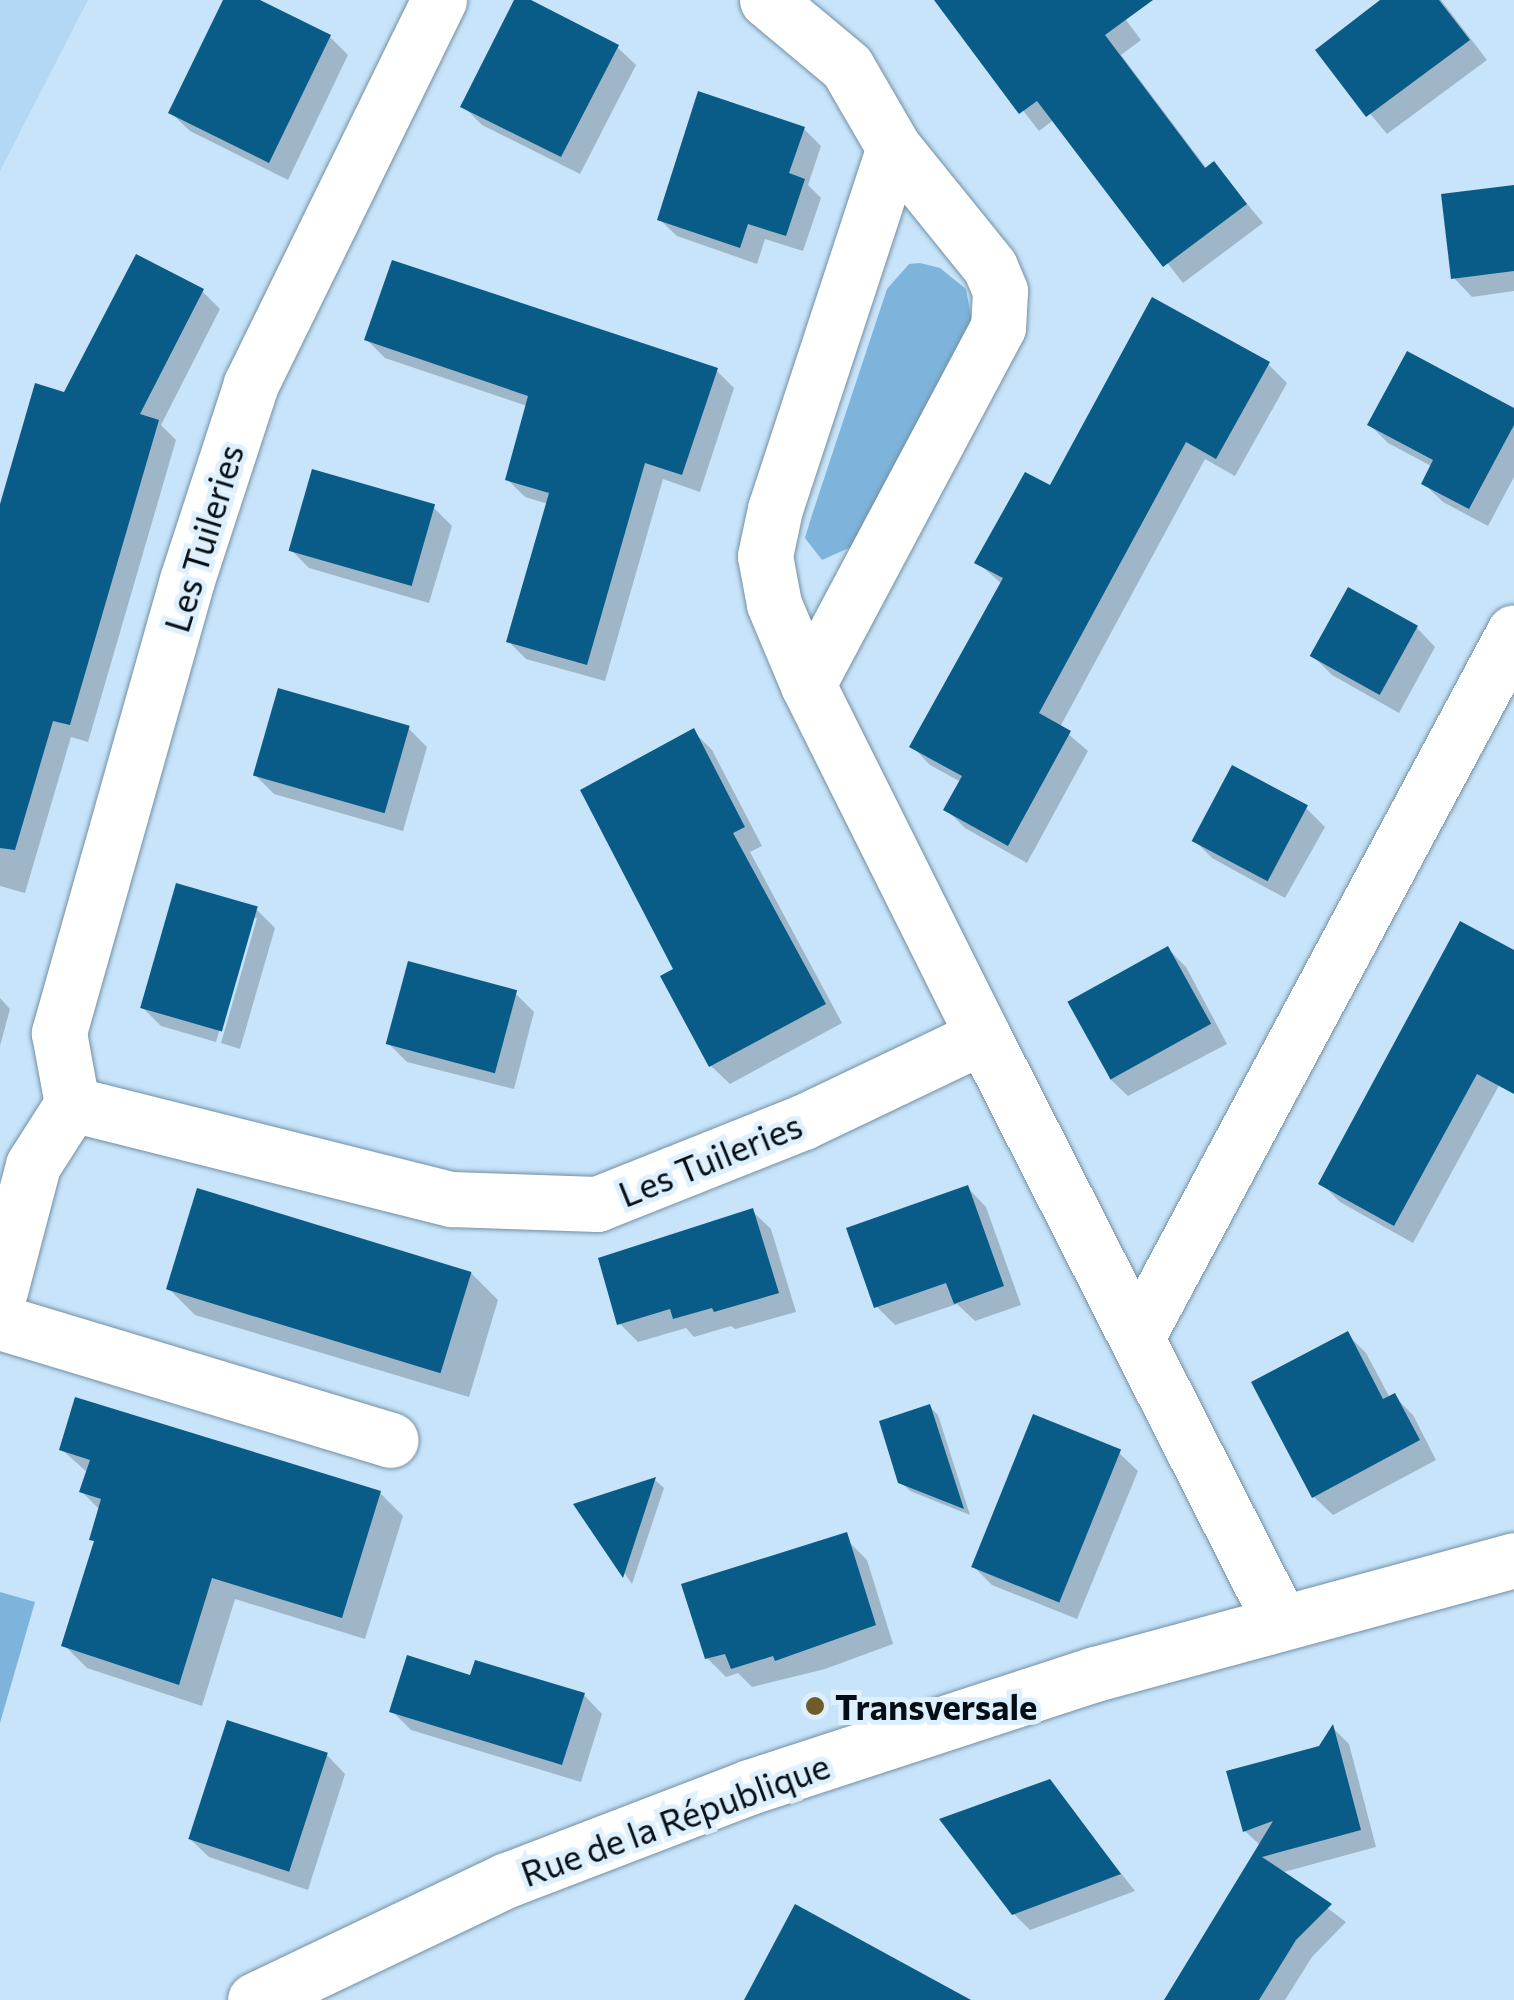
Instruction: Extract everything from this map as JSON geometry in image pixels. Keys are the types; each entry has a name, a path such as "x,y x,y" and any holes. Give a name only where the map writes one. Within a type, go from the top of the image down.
{"street":[{"name":"Les Tuileries","path":"439,0 251,384 188,580 58,1032 72,1104 451,1199 597,1204 803,1122 983,1036"},
{"path":"767,0 847,67 894,148 990,266 1000,291 998,326 808,684"},
{"path":"894,148 775,509 765,556 774,604 808,684 983,1036 1280,1621"},
{"path":"1137,1337 1514,632"},
{"path":"0,1291 33,1166 72,1104"},
{"path":"0,1322 392,1440"},
{"name":"Rue de la République","path":"254,2000 507,1880 750,1787 1095,1674 1514,1560"}],"shaded area":[{"path":"0,0 88,0 0,171"},
{"path":"909,264 940,268 966,289 972,321 851,547 822,560 805,538 811,518 887,289"},
{"path":"0,1592 35,1602 0,1723"}],"building":[{"path":"223,0 260,0 331,35 269,163 168,113"},
{"path":"514,0 531,0 619,45 561,157 460,107"},
{"path":"934,0 1153,0 1105,35 1205,168 1214,161 1247,204 1163,267 1037,101 1019,114"},
{"path":"1380,0 1439,0 1470,40 1366,117 1315,50"},
{"path":"698,91 805,127 789,173 805,179 786,236 748,224 740,248 657,220"},
{"path":"1514,185 1514,271 1451,279 1441,194"},
{"path":"136,254 204,289 140,414 159,420 70,725 53,721 15,850 0,848 0,504 35,383 64,392"},
{"path":"392,260 718,368 682,475 645,463 587,665 506,642 549,493 505,480 528,396 364,340"},
{"path":"1152,297 1270,362 1216,459 1186,442 1039,713 1071,731 1008,846 943,810 962,776 909,747 1003,578 974,563 1025,472 1050,485"},
{"path":"1407,351 1514,408 1514,425 1469,509 1421,484 1433,460 1367,425"},
{"path":"312,469 435,504 412,586 289,551"},
{"path":"1348,587 1418,626 1380,695 1310,656"},
{"path":"278,688 410,726 385,813 253,775"},
{"path":"694,728 745,827 733,833 826,1004 709,1067 660,976 673,969 580,790"},
{"path":"1232,765 1308,805 1268,881 1192,841"},
{"path":"176,883 258,906 222,1031 140,1008"},
{"path":"1460,921 1514,950 1514,1094 1477,1074 1394,1226 1318,1184"},
{"path":"1168,946 1211,1024 1111,1080 1067,1002"},
{"path":"408,961 517,990 495,1073 386,1044"},
{"path":"968,1185 1004,1286 954,1304 946,1283 874,1308 846,1228"},
{"path":"197,1188 471,1272 440,1373 166,1289"},
{"path":"753,1208 779,1293 714,1312 712,1308 673,1319 670,1309 617,1325 598,1258"},
{"path":"1348,1331 1383,1399 1395,1393 1420,1440 1312,1498 1251,1382"},
{"path":"75,1397 381,1491 342,1618 212,1578 179,1685 61,1646 94,1541 89,1540 101,1499 79,1492 90,1460 59,1450"},
{"path":"930,1404 964,1509 898,1483 879,1421"},
{"path":"1033,1414 1121,1450 1059,1603 971,1567"},
{"path":"656,1477 623,1578 573,1504"},
{"path":"847,1532 876,1625 775,1661 773,1656 731,1669 725,1654 705,1659 681,1584"},
{"path":"407,1655 470,1675 475,1660 585,1693 562,1765 389,1712"},
{"path":"227,1720 328,1753 289,1872 188,1839"},
{"path":"1333,1724 1361,1830 1262,1857 1332,1904 1296,1940 1259,2000 1164,2000 1273,1821 1243,1832 1226,1771 1319,1746"},
{"path":"1050,1779 1121,1874 1012,1915 939,1819"},
{"path":"795,1904 971,2000 744,2000"}],"place":[{"name":"Transversale","path":"815,1706"}]}
